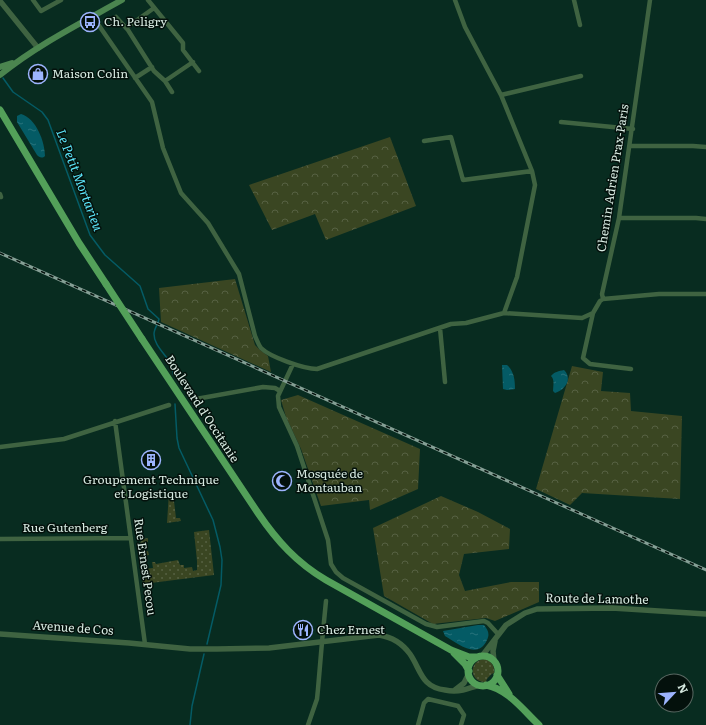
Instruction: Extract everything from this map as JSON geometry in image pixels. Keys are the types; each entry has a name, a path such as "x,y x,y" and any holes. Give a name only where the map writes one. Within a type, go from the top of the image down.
{"main road":[{"path":"0,74 38,48 122,0"},
{"path":"0,68 16,62"},
{"name":"Boulevard d'Occitanie","path":"0,112 79,243 258,514 284,548 322,578 451,650 469,657 480,657"},
{"name":"Boulevard d'Occitanie","path":"451,650 463,662 469,672"},
{"path":"484,685 492,682 497,675 498,668 494,661 489,657 480,657 470,664 469,672 473,681 484,685 496,688 514,700"},
{"path":"497,675 514,700 539,725"}],"street":[{"path":"33,0 41,11 61,0"},
{"path":"148,0 183,44 184,50 199,71"},
{"path":"455,0 465,27 501,94 532,171 535,185 535,194 517,277 504,313"},
{"path":"574,0 580,25"},
{"name":"Chemin Adrien Prax-Paris","path":"593,313 600,301 603,299 602,294 619,218 650,0"},
{"path":"0,1 38,48"},
{"path":"126,28 154,8"},
{"path":"93,17 152,102 164,148 181,193 208,223 239,274 257,342 266,352 292,364 309,369 324,368 451,324 466,323 504,313 582,318 593,313"},
{"path":"116,17 126,28 152,67 165,81 172,92"},
{"path":"165,81 178,74 193,62"},
{"path":"135,78 152,67"},
{"path":"501,94 581,76"},
{"path":"561,122 632,129"},
{"path":"424,141 451,137 463,180 532,171"},
{"path":"630,146 706,147"},
{"path":"619,218 706,219"},
{"path":"603,299 659,294 706,294"},
{"path":"593,313 583,358 590,364 631,369"},
{"path":"440,328 445,382"},
{"path":"292,364 278,396 279,407 299,453 328,540 331,564 336,572 343,578 432,627 444,627 484,621 488,623 497,635 493,647 494,661"},
{"path":"196,399 263,387 275,388 280,391"},
{"path":"0,447 64,439 114,421 169,405"},
{"name":"Rue Ernest Pecou","path":"114,421 145,644"},
{"name":"Rue Gutenberg","path":"0,539 131,538"},
{"path":"308,725 317,699 326,602"},
{"name":"Route de Lamothe","path":"480,657 506,625 516,618 537,609 580,607 706,614"},
{"name":"Avenue de Cos","path":"0,634 145,644 190,649 269,648 322,642"},
{"path":"322,642 380,635 389,637 400,643 410,654 418,672 428,684 439,689 461,691 473,686 484,685"},
{"path":"455,690 464,683 469,672"},
{"path":"418,725 424,704 428,699 458,706 464,715 461,725"}],"green space":[{"path":"390,137 416,206 326,240 315,214 272,230 249,185"},
{"path":"235,279 255,345 268,356 271,372 161,322 159,288"},
{"path":"572,366 603,372 601,391 630,393 631,411 682,416 680,499 582,493 570,505 536,489"},
{"path":"298,395 420,449 418,489 370,510 369,500 321,506 301,449 286,417 281,400"},
{"path":"169,492 173,493 176,518 180,518 181,521 167,523"},
{"path":"441,496 478,512 510,529 509,549 464,554 459,575 465,591 511,582 539,582 539,602 495,621 486,618 433,624 384,596 373,528"},
{"path":"209,530 214,575 143,584 139,544 143,539 148,538 148,542 141,543 142,552 148,551 149,555 142,556 144,569 153,568 152,562 155,562 156,564 178,560 180,565 184,565 184,568 192,567 193,571 197,570 194,532"},
{"path":"485,659 492,664 494,668 494,673 489,676 486,682 476,679 473,671 473,667 479,660"}],"water":[{"path":"21,114 31,120 39,131 45,150 44,157 37,155 17,122 17,116"},
{"path":"502,365 507,365 513,373 515,389 503,389"},
{"path":"564,370 568,377 567,384 559,392 555,393 553,391 553,381 551,376 558,371"},
{"path":"484,625 487,630 488,638 483,646 473,650 462,646 445,636 443,631"}],"waterway":[{"name":"Le Petit Mortarieu","path":"3,78 13,92 42,112 48,120 90,235 105,255 140,286 148,309 159,319 154,332 155,339 170,363 173,374"},
{"name":"Le Petit Mortarieu","path":"175,404 179,448 213,520 222,560 221,585 207,644"},
{"name":"Le Petit Mortarieu","path":"190,725 192,706 204,654"}],"railway":[{"path":"0,253 706,570"}],"place":[{"name":"Ch. Peligry","path":"90,22"},
{"name":"Maison Colin","path":"38,74"},
{"name":"Groupement Technique et Logistique","path":"151,460"},
{"name":"Mosquée de Montauban","path":"282,481"},
{"name":"Chez Ernest","path":"303,630"}]}
